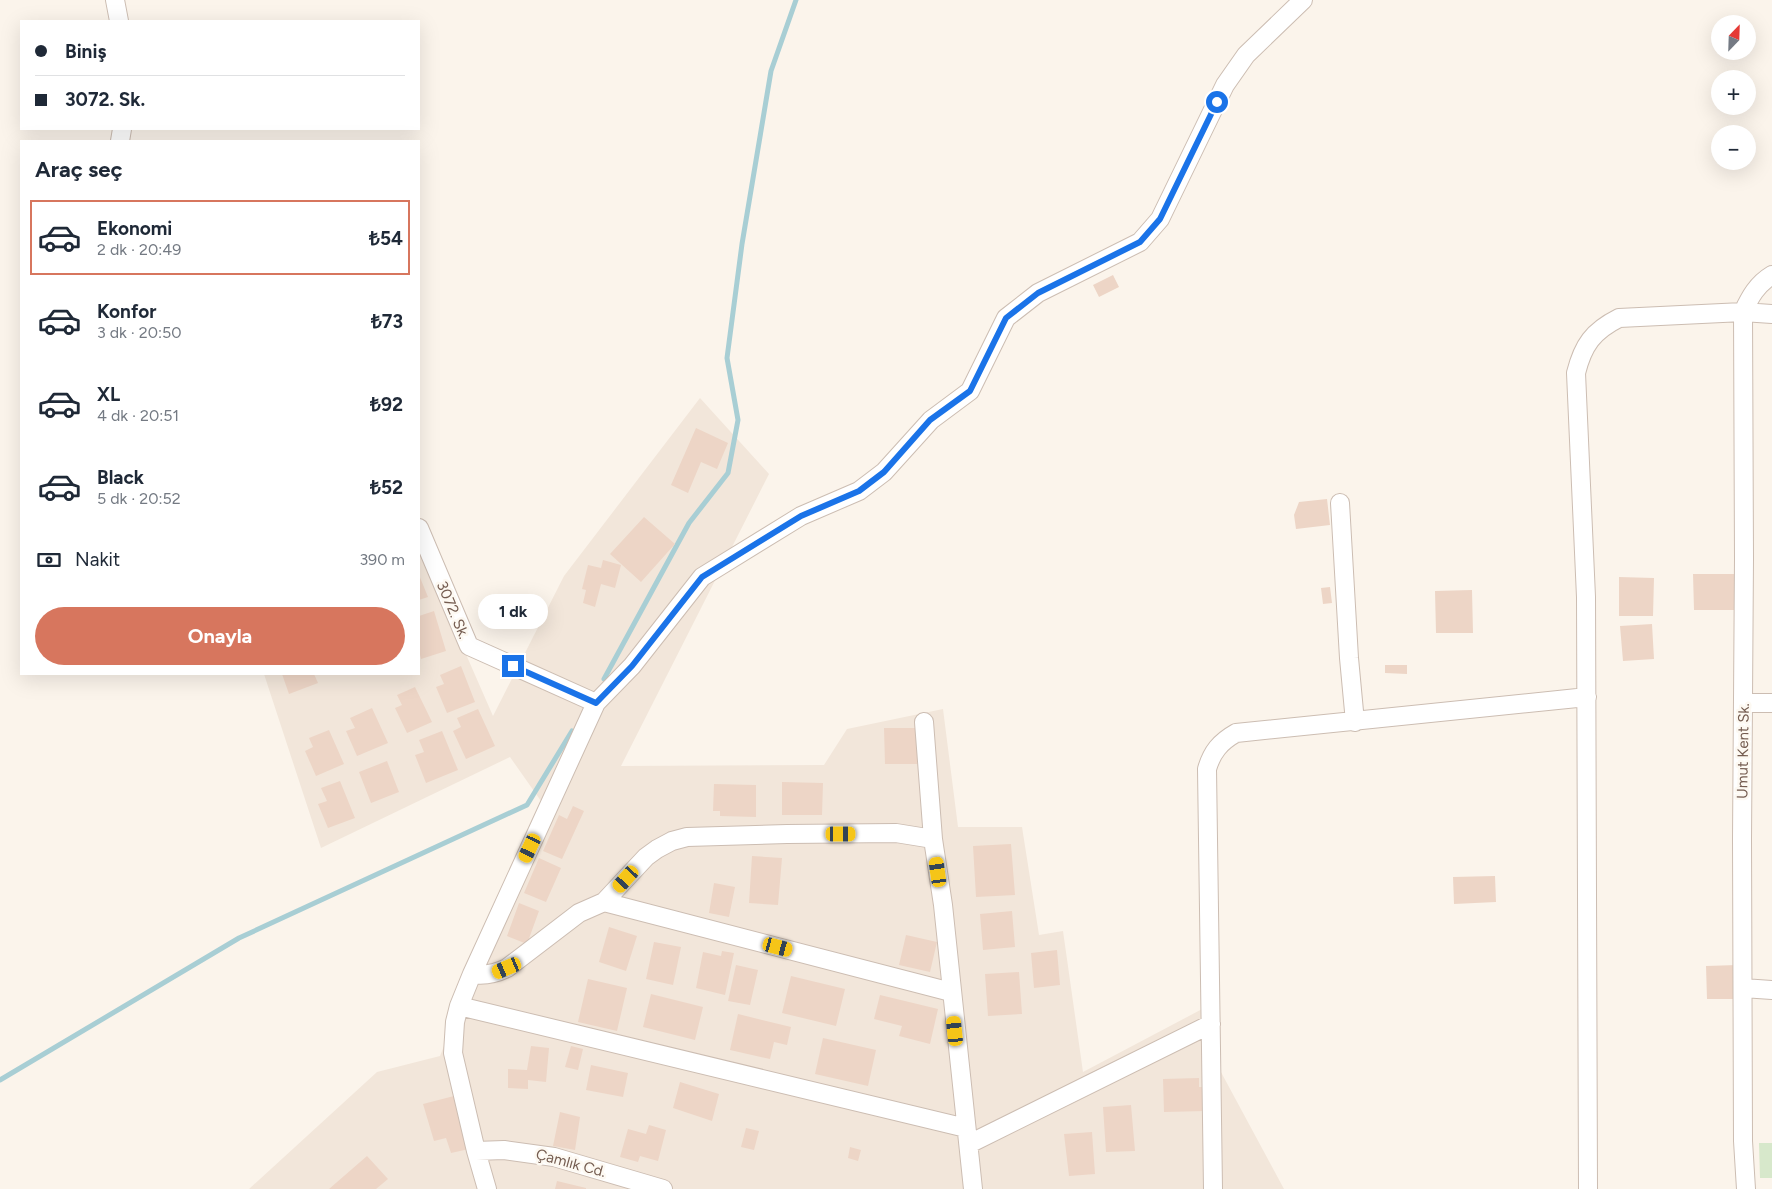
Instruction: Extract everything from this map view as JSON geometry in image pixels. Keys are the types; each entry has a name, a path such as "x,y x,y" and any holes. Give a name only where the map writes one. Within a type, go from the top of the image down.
{"street":[{"path":"115,0 119,20"},
{"path":"487,1189 453,1053 454,1030 459,1006 596,703 632,666 702,577 801,516 859,491 884,472 930,420 970,391 1006,318 1038,293 1140,242 1160,219 1225,85 1246,56 1303,0"},
{"path":"1743,312 1752,293 1764,280 1772,275"},
{"path":"1588,1189 1585,557 1576,372 1585,345 1594,334 1619,318 1743,312 1772,314"},
{"name":"Umut Kent Sk.","path":"1743,312 1743,1141 1746,1189"},
{"path":"1340,503 1349,658 1355,722"},
{"name":"3072. Sk.","path":"420,530 469,646 596,703"},
{"path":"1213,1189 1207,769 1211,756 1219,745 1236,734 1587,697"},
{"path":"1743,704 1772,703"},
{"path":"924,722 933,839 943,905 973,1189"},
{"path":"472,974 495,974 507,968 579,913 604,902 646,857 665,845 687,837 896,833 933,839"},
{"path":"604,902 951,992"},
{"path":"1743,988 1772,990"},
{"path":"459,1006 967,1136 1211,1024"},
{"name":"Çamlık Cd.","path":"476,1151 504,1150 554,1156 634,1185 663,1189"}],"shaded area":[{"path":"700,398 769,474 621,766 824,765 847,729 943,709 958,827 1022,827 1039,935 1063,931 1083,1072 1206,1007 1215,1061 1284,1189 249,1189 377,1072 440,1056 491,928 548,811 510,757 321,848 264,675 420,675 420,549 493,716 564,576"}],"green space":[{"path":"1759,1143 1772,1143 1772,1178 1760,1178"}],"building":[{"path":"1113,275 1119,287 1099,297 1093,285"},
{"path":"696,428 728,443 717,469 701,462 688,493 671,485"},
{"path":"1327,499 1330,525 1296,529 1294,515 1299,502"},
{"path":"644,517 675,544 641,582 610,554"},
{"path":"603,560 621,565 615,588 601,584 595,607 583,603 586,590 582,589 588,565 601,568"},
{"path":"1693,574 1742,574 1742,610 1694,610"},
{"path":"420,577 428,597 420,600"},
{"path":"1619,577 1654,578 1653,616 1619,616"},
{"path":"1330,587 1332,603 1323,604 1321,588"},
{"path":"1472,590 1473,633 1436,633 1435,591"},
{"path":"434,611 446,651 421,659 420,616"},
{"path":"1652,624 1654,659 1623,661 1620,626"},
{"path":"1385,665 1407,665 1407,674 1385,673"},
{"path":"461,666 475,702 447,713 436,687 444,684 440,675"},
{"path":"282,675 314,675 318,683 289,694"},
{"path":"415,687 432,722 407,733 395,708 402,705 397,695"},
{"path":"372,708 388,743 357,756 346,731 355,728 350,718"},
{"path":"478,709 495,746 466,759 453,731 461,727 457,718"},
{"path":"884,728 917,728 917,764 885,764"},
{"path":"329,730 344,764 316,776 305,751 313,747 309,738"},
{"path":"442,731 458,770 426,783 415,755 424,752 419,740"},
{"path":"387,761 399,792 371,803 359,772"},
{"path":"340,781 355,818 328,828 318,804 327,801 321,788"},
{"path":"782,782 823,783 822,815 782,815"},
{"path":"714,784 756,785 756,817 720,816 720,811 713,811"},
{"path":"573,806 584,811 562,859 543,851 559,815 567,819"},
{"path":"1011,844 1015,895 976,897 973,846"},
{"path":"752,856 782,858 778,905 749,903"},
{"path":"539,858 561,868 546,902 524,893"},
{"path":"1495,876 1496,902 1454,904 1453,877"},
{"path":"714,883 735,887 729,917 709,913"},
{"path":"519,903 539,911 527,944 507,936"},
{"path":"1012,911 1015,947 983,950 980,914"},
{"path":"609,927 637,936 626,971 599,962"},
{"path":"906,935 937,942 930,972 899,965"},
{"path":"654,942 681,947 673,985 646,979"},
{"path":"1057,950 1060,985 1034,988 1031,953"},
{"path":"722,951 734,953 725,995 696,988 703,952 721,956"},
{"path":"736,965 758,970 750,1005 728,1001"},
{"path":"1737,965 1738,999 1707,999 1706,966"},
{"path":"1019,972 1022,1014 988,1016 985,974"},
{"path":"791,976 845,989 836,1026 782,1013"},
{"path":"588,979 627,988 617,1031 578,1022"},
{"path":"651,994 703,1007 695,1040 643,1027"},
{"path":"880,995 938,1009 930,1044 899,1036 902,1026 874,1019"},
{"path":"738,1014 791,1027 787,1045 774,1042 770,1059 730,1050"},
{"path":"823,1038 876,1050 868,1086 815,1074"},
{"path":"531,1046 549,1048 546,1082 528,1080 528,1089 508,1088 508,1069 527,1070"},
{"path":"571,1046 583,1049 578,1070 565,1067"},
{"path":"591,1065 628,1073 623,1097 586,1090"},
{"path":"1199,1078 1199,1087 1205,1087 1206,1111 1164,1112 1163,1079"},
{"path":"680,1082 719,1094 712,1121 673,1108"},
{"path":"454,1096 469,1149 451,1153 446,1138 434,1141 423,1104"},
{"path":"1131,1105 1135,1151 1106,1152 1103,1107"},
{"path":"560,1112 580,1117 575,1150 553,1146"},
{"path":"649,1125 666,1130 658,1161 640,1156 638,1162 620,1157 628,1129 646,1134"},
{"path":"746,1128 759,1131 754,1150 741,1147"},
{"path":"1092,1132 1095,1174 1069,1176 1064,1134"},
{"path":"850,1147 861,1150 858,1161 848,1158"},
{"path":"367,1156 388,1179 376,1189 329,1189"},
{"path":"557,1181 586,1188 586,1189 555,1189"}],"waterway":[{"path":"604,679 689,523 728,473 738,420 727,358 742,244 771,71 796,0"},
{"path":"0,1080 239,938 527,805 572,731"}],"route":[{"path":"513,666 596,703 632,666 702,577 801,516 859,491 884,472 930,420 970,391 1006,318 1038,293 1140,242 1160,219 1217,102"}]}
